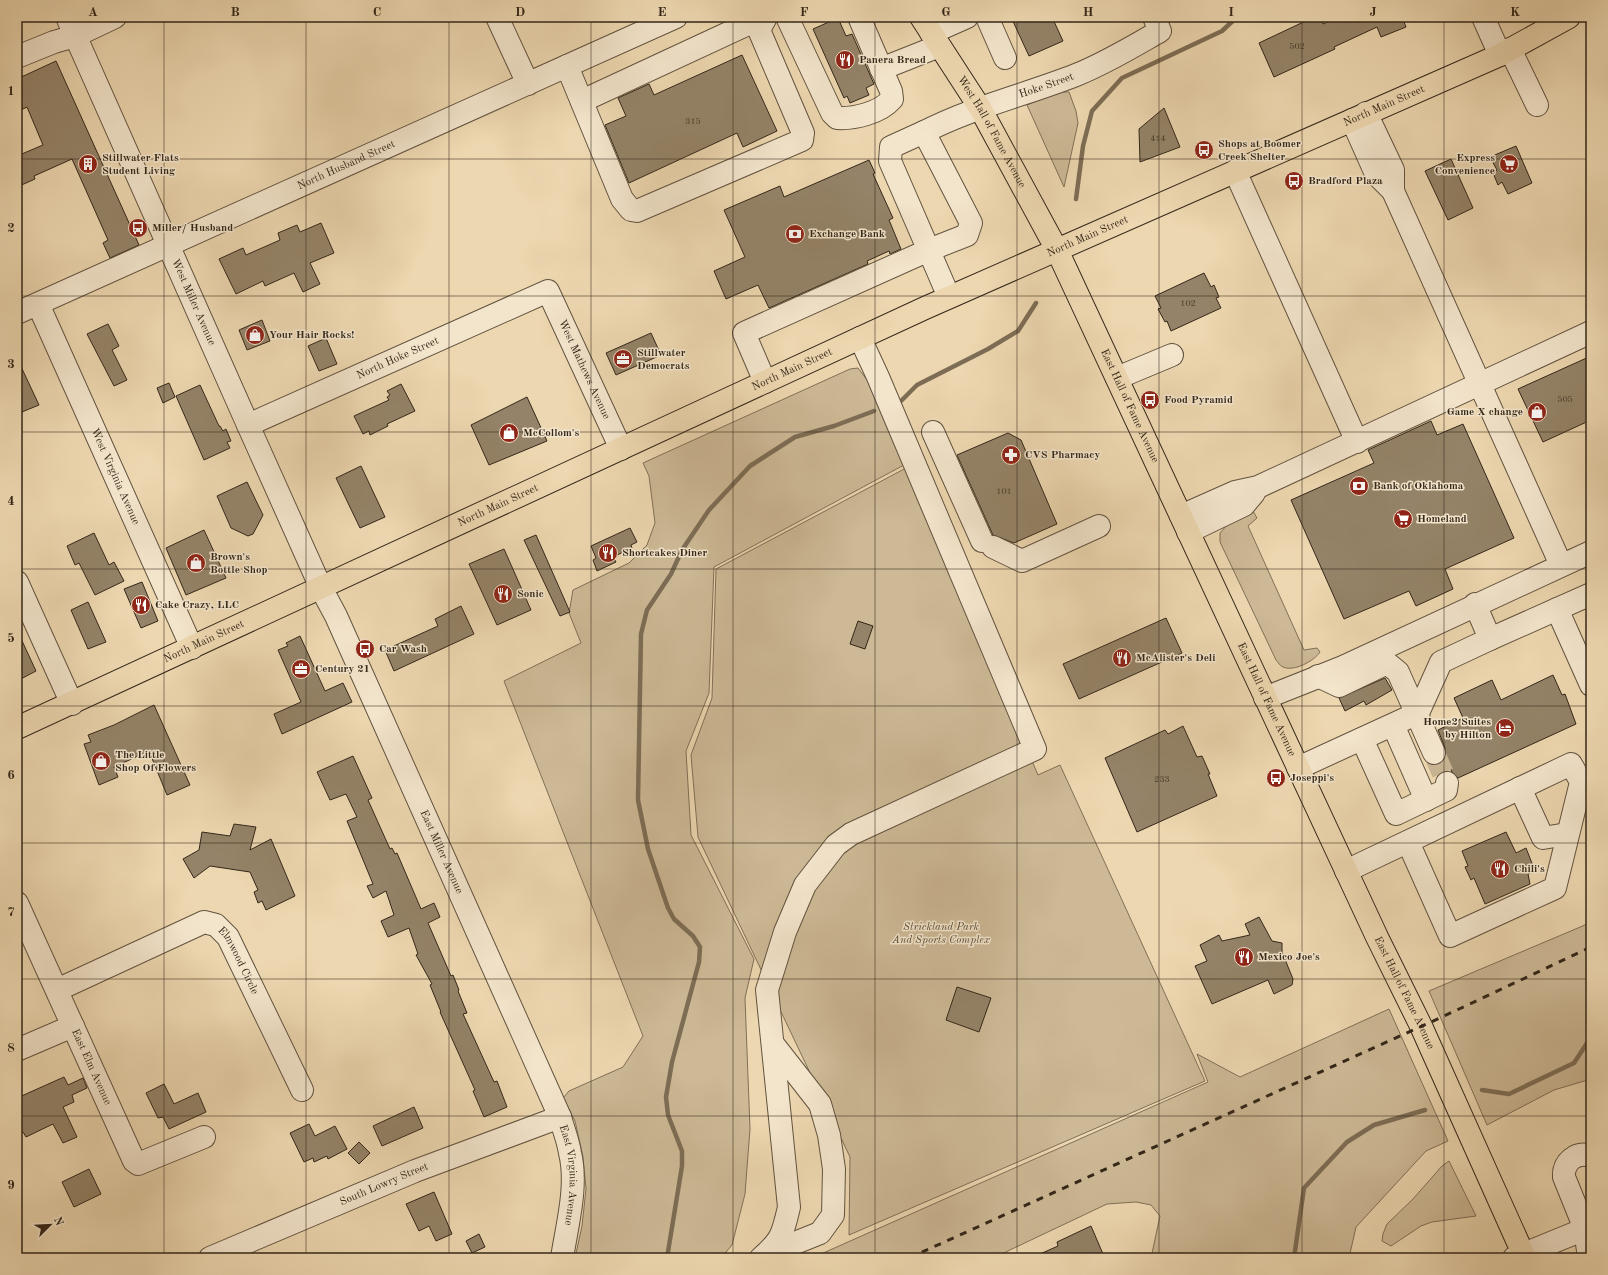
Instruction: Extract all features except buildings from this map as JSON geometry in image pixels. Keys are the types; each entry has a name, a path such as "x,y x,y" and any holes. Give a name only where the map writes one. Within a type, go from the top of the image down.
{"main road":[{"name":"North Main Street","path":"17,728 72,704 949,297 1505,52 1569,17"},
{"name":"West Hall of Fame Avenue","path":"930,32 980,108 1058,250"},
{"name":"East Hall of Fame Avenue","path":"1058,250 1265,698 1421,1026 1521,1257"}],"street":[{"path":"17,57 54,42 71,26 115,17"},
{"path":"497,17 528,84"},
{"name":"North Husband Street","path":"17,313 676,17"},
{"path":"582,101 763,17"},
{"path":"567,66 622,199 631,210 637,211 802,140 803,133 759,30 766,17"},
{"path":"787,17 832,113 837,118 848,119 861,116 888,104 892,99 891,91 860,17"},
{"path":"882,69 930,32 967,17"},
{"path":"987,17 1005,58"},
{"name":"Hoke Street","path":"929,250 890,161 891,148 950,119 1075,75 1111,60 1160,31 1154,17"},
{"path":"1483,17 1538,105"},
{"name":"West Miller Avenue","path":"71,26 321,588"},
{"path":"1359,117 1376,174 1393,191 1560,565"},
{"path":"765,382 744,333 929,250 967,235 971,223 924,132"},
{"path":"1236,171 1357,442"},
{"path":"929,250 949,297"},
{"name":"North Hoke Street","path":"248,425 548,291"},
{"name":"West Mathews Avenue","path":"548,291 621,449"},
{"name":"West Virginia Avenue","path":"38,304 192,648"},
{"path":"1184,524 1235,492 1258,487 1591,332"},
{"path":"762,1256 776,1245 784,1228 789,1207 767,990 780,946 805,885 836,845 851,834 1035,749 878,377 860,338"},
{"path":"1117,378 1172,354"},
{"path":"933,432 988,544 1022,561 1099,526"},
{"path":"1265,698 1343,667 1475,604 1591,552"},
{"path":"17,582 72,704"},
{"name":"East Miller Avenue","path":"321,588 338,620 560,1117"},
{"path":"1298,768 1418,714 1441,662 1591,594"},
{"path":"1475,604 1490,639"},
{"path":"1557,609 1591,685"},
{"path":"1318,676 1339,686 1388,663 1398,672 1418,714 1434,753"},
{"path":"1393,725 1426,800"},
{"path":"1362,739 1396,814 1446,790 1447,783"},
{"path":"1346,871 1571,764 1581,782 1567,834 1555,888 1450,936 1408,842"},
{"path":"1520,788 1543,838 1567,834"},
{"name":"East Elm Avenue","path":"17,903 74,1026 129,1153 136,1164 204,1137"},
{"name":"Elmwood Circle","path":"57,990 204,922 216,925 228,937 302,1090"},
{"path":"17,1050 74,1026"},
{"path":"762,1256 820,1233 833,1215 834,1169 829,1135 820,1104 773,1044"},
{"name":"South Lowry Street","path":"210,1258 415,1171 560,1117"},
{"name":"East Virginia Avenue","path":"560,1117 571,1154 572,1174 571,1198 562,1258"},
{"path":"1591,1156 1580,1154 1567,1162 1564,1169 1564,1177 1585,1229 1588,1250 1591,1257"},
{"path":"1521,1257 1585,1229"}],"green space":[{"path":"1057,92 1069,92 1076,111 1078,123 1064,187 1027,105"},
{"path":"858,368 871,385 904,465 714,567 709,693 686,751 691,835 754,959 745,998 750,1129 745,1194 732,1245 721,1258 575,1258 582,1226 586,1189 583,1157 575,1121 563,1098 569,1091 623,1067 643,1036 504,681 581,643 569,613 573,590 629,563 647,545 655,523 649,476 643,463 850,369"},
{"name":"Strickland Park And Sports Complex","path":"906,468 1038,775 1060,765 1205,1081 849,1235 850,1157 698,837 691,755 712,698 716,569"},
{"path":"1253,511 1257,518 1248,526 1304,650 1317,648 1320,652 1309,662 1298,667 1283,667 1276,660 1220,542 1220,533 1227,525"},
{"path":"1591,918 1591,1079 1554,1090 1487,1125 1429,991 1585,925"},
{"path":"1389,1009 1448,1141 1426,1151 1356,1227 1349,1258 1151,1258 1160,1216 1151,1205 1136,1202 1107,1204 993,1258 812,1258 1208,1082 1197,1054 1240,1077"},
{"path":"1449,1161 1476,1216 1432,1222 1421,1226 1391,1246 1382,1241 1387,1224 1413,1199 1442,1166"}],"waterway":[{"path":"1076,199 1083,146 1092,111 1122,78 1222,31 1237,17"},
{"path":"901,401 917,385 988,349 1018,331 1036,303"},
{"path":"667,1258 682,1166 682,1151 668,1115 666,1097 672,1062 699,962 700,947 693,936 674,919 668,908 648,849 638,800 641,634 647,610 671,574 682,550 709,510 750,466 795,437 834,426 874,411"},
{"path":"1482,1090 1509,1094 1574,1063 1591,1037"},
{"path":"1294,1258 1304,1188 1347,1142 1374,1125 1425,1110"}],"tunnel":[{"path":"1434,753 1447,783"}],"railway":[{"path":"909,1258 1442,1017 1591,947"}],"place":[{"name":"Panera Bread","path":"845,60"},
{"name":"Shops at Boomer Creek Shelter","path":"1204,150"},
{"name":"Stillwater Flats Student Living","path":"88,164"},
{"name":"Express Convenience","path":"1509,164"},
{"name":"Bradford Plaza","path":"1294,181"},
{"name":"Miller/ Husband","path":"138,228"},
{"name":"Exchange Bank","path":"795,234"},
{"name":"Your Hair Rocks!","path":"255,335"},
{"name":"Stillwater Democrats","path":"623,359"},
{"name":"Food Pyramid","path":"1150,400"},
{"name":"Game X change","path":"1537,412"},
{"name":"McCollom's","path":"509,433"},
{"name":"CVS Pharmacy","path":"1011,455"},
{"name":"Bank of Oklahoma","path":"1359,486"},
{"name":"Homeland","path":"1403,519"},
{"name":"Shortcakes Diner","path":"608,553"},
{"name":"Brown's Bottle Shop","path":"196,563"},
{"name":"Sonic","path":"503,594"},
{"name":"Cake Crazy, LLC","path":"141,605"},
{"name":"Car Wash","path":"365,649"},
{"name":"McAlister's Deli","path":"1122,658"},
{"name":"Century 21","path":"301,669"},
{"name":"Home2 Suites by Hilton","path":"1505,728"},
{"name":"The Little Shop Of Flowers","path":"101,761"},
{"name":"Joseppi's","path":"1276,778"},
{"name":"Chili's","path":"1500,869"},
{"name":"Mexico Joe's","path":"1244,957"}]}
